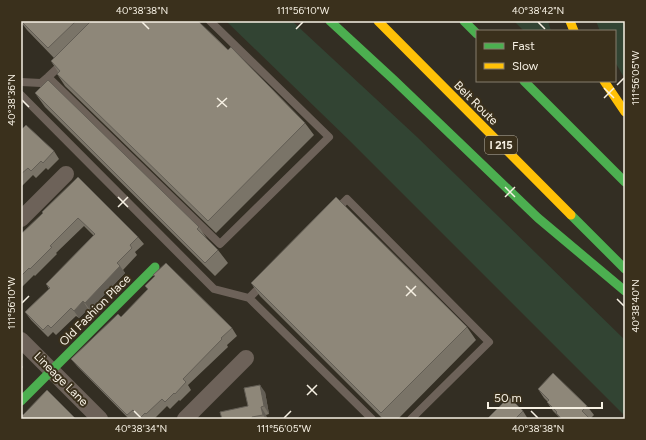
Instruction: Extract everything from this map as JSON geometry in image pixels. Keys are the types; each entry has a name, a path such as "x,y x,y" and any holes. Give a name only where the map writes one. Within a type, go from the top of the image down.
{"main road":[{"path":"330,21 538,218 625,291"},
{"name":"Belt Route","path":"378,21 625,269"},
{"path":"464,21 476,33"},
{"path":"525,82 625,182"},
{"path":"605,82 625,112"},
{"name":"Old Fashion Place","path":"21,401 155,267"}],"street":[{"path":"21,219 66,174"},
{"name":"Lineage Lane","path":"21,340 100,419"},
{"path":"185,419 246,358"}],"lane":[{"path":"48,77 220,244 329,137 210,21"},
{"path":"21,82 41,83 71,55"},
{"path":"21,95 214,289 249,298 372,419"},
{"path":"331,216 347,199 489,342 411,419"},
{"path":"249,298 271,276"}],"green space":[{"path":"226,21 292,21 417,137 625,340 625,416 351,142"},
{"path":"514,21 548,21 551,30 523,30"},
{"path":"596,21 625,21 625,79 616,64 616,30 600,30"}],"building":[{"path":"21,21 76,21 48,48"},
{"path":"91,21 198,21 228,50 231,47 305,123 208,221 57,74 60,71 51,61"},
{"path":"48,80 199,227 197,229 218,250 205,263 35,93"},
{"path":"26,125 54,151 43,163 41,161 31,171 28,168 21,174 21,130"},
{"path":"78,177 138,237 130,245 132,248 117,263 120,266 85,303 83,301 74,311 71,308 51,328 48,325 43,330 25,312 50,288 46,284 95,234 78,218 50,246 52,247 21,276 21,234"},
{"path":"336,197 467,327 381,413 251,283"},
{"path":"166,263 232,328 183,379 186,382 175,394 174,393 165,402 162,399 140,418 133,410 127,415 71,359 118,314 121,317 148,289 145,286 155,276 153,275"},
{"path":"553,373 587,406 582,411 590,419 562,419 547,402 549,400 538,389"},
{"path":"260,385 264,406 261,407 263,415 252,417 252,419 222,419 220,412 248,406 244,388"},
{"path":"47,390 76,419 21,419 21,413 23,415"},
{"path":"509,397 523,411 515,419 487,419"}],"traffic: fast":[{"path":"330,21 538,218 625,291"},
{"path":"464,21 476,33"},
{"path":"525,82 625,182"},
{"path":"571,215 625,269"},
{"path":"21,401 155,267"}],"traffic: slow":[{"path":"378,21 571,215"},
{"path":"570,21 574,30"},
{"path":"605,82 625,112"}]}
